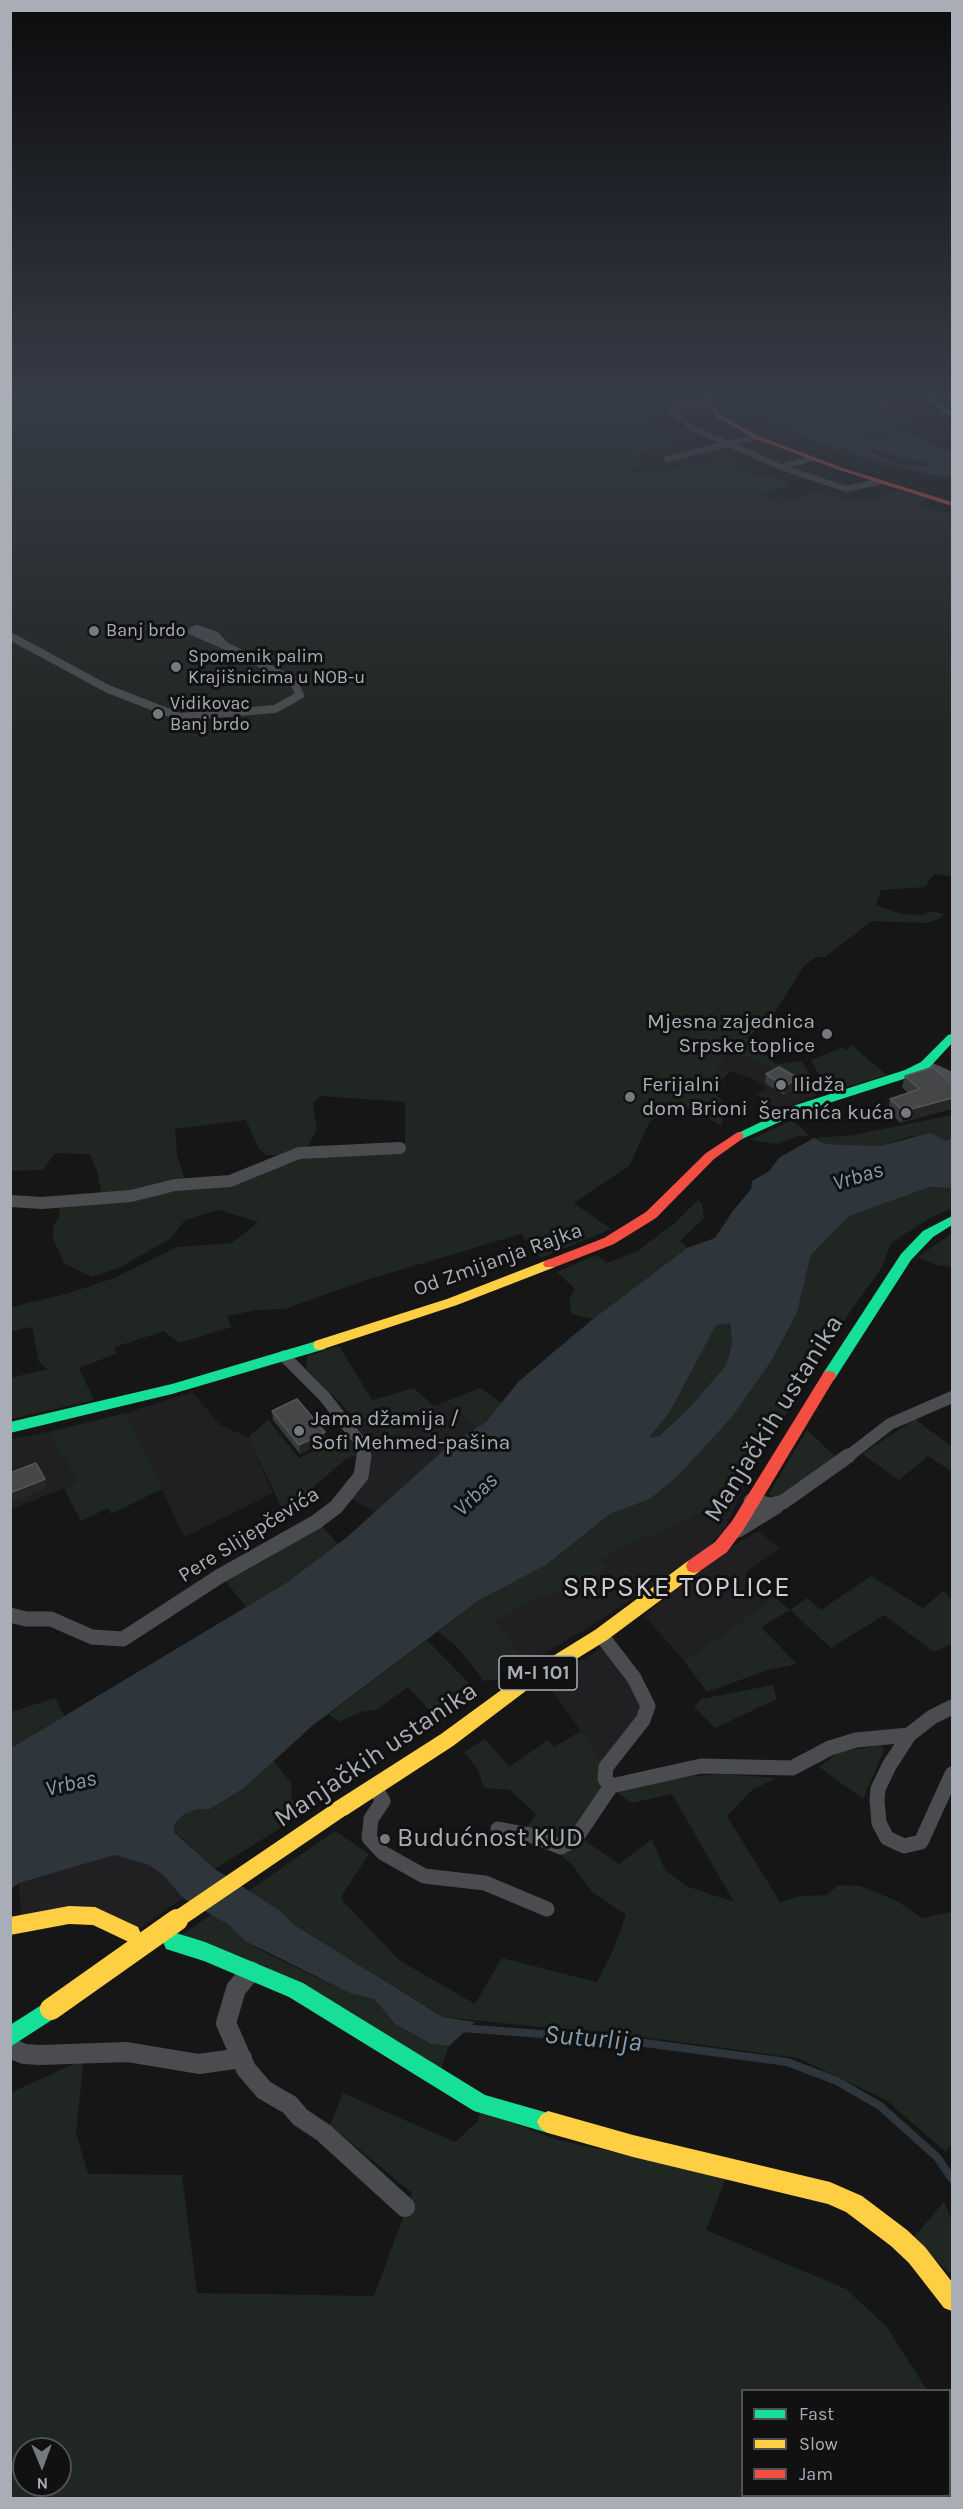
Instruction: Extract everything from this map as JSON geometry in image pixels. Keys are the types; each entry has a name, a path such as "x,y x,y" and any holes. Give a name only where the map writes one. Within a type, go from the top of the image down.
{"street":[{"path":"10,636 108,689 180,717 267,711 288,704 300,695 295,685 279,673 224,645"},
{"name":"Od Zmijanja Rajka","path":"10,1428 99,1409 284,1356 452,1302 609,1241 651,1215 710,1156 737,1137 800,1108 893,1079 925,1065 952,1037"},
{"path":"925,1065 952,1077"},
{"path":"10,1201 42,1203 131,1196 175,1185 238,1179 299,1153 400,1148"},
{"name":"Manjačkih ustanika","path":"10,2037 340,1809 447,1740 525,1682 601,1635 716,1551 732,1534 906,1257 928,1234 952,1220"},
{"name":"Pere Slijepčevića","path":"10,1615 26,1619 51,1620 92,1637 123,1639 220,1576 316,1522 336,1507 361,1476 365,1455 363,1446 324,1396 284,1356"},
{"path":"732,1534 819,1478 890,1424 910,1413 952,1397"},
{"path":"752,1501 771,1505 783,1502"},
{"path":"601,1635 634,1678 648,1706 643,1720 612,1756 606,1767 605,1779 610,1786"},
{"path":"952,1707 932,1717 909,1735 889,1766 878,1789 877,1813 887,1838 904,1846 921,1842 952,1774"},
{"path":"498,1829 565,1846 576,1838 610,1786 701,1766 792,1768 830,1748 856,1740 909,1735"},
{"path":"374,1786 383,1801 371,1819 369,1838 383,1853 424,1876 485,1883 547,1909"},
{"path":"10,1926 69,1915 95,1916 129,1933"},
{"path":"172,1942 296,1990 482,2104 633,2146 830,2193 854,2204 899,2238 924,2262 952,2300"},
{"path":"251,1971 236,1989 226,2023 246,2069 264,2090 290,2105 300,2117 324,2133 405,2207"},
{"path":"10,2048 24,2054 40,2055 127,2052 199,2064 242,2058"}],"shaded area":[{"path":"11,513 952,513 952,877 934,874 925,887 881,890 876,905 901,914 923,915 931,911 944,914 939,919 926,923 872,921 825,957 816,957 804,966 774,1014 747,1038 776,1064 802,1061 820,1093 814,1096 769,1067 732,1051 716,1066 730,1072 711,1090 727,1105 721,1126 702,1114 674,1102 649,1123 629,1166 574,1203 611,1229 541,1258 521,1234 363,1281 285,1309 257,1310 227,1316 232,1327 179,1343 164,1331 115,1347 116,1354 79,1368 94,1400 11,1419 10,1378 48,1369 39,1362 32,1327 11,1331 11,1307 66,1294 114,1278 177,1247 232,1243 258,1222 219,1210 185,1220 171,1238 119,1268 92,1277 64,1263 53,1239 53,1227 60,1215 59,1207 238,1182 305,1157 405,1150 405,1102 320,1096 313,1104 317,1129 306,1150 278,1155 266,1155 259,1149 246,1120 175,1129 177,1156 185,1179 102,1196 97,1171 90,1154 55,1153 43,1170 11,1171"},
{"path":"851,1045 887,1075 828,1092 811,1060 843,1047 847,1050"},
{"path":"733,1051 769,1067 815,1096 779,1110 757,1095 766,1088 753,1079 715,1066"},
{"path":"952,1115 952,1138 946,1141 911,1136 880,1146 825,1144 814,1138 853,1135"},
{"path":"792,1120 810,1136 798,1136 776,1144 750,1140"},
{"path":"930,1187 952,1188 952,1208 930,1218 891,1243 882,1267 828,1343 747,1481 689,1520 657,1535 635,1540 602,1560 608,1566 571,1593 560,1591 542,1597 495,1621 528,1663 495,1680 484,1681 457,1647 438,1632 478,1601 546,1565 610,1514 650,1499 676,1478 732,1417 772,1360 797,1313 811,1255 849,1216"},
{"path":"698,1200 702,1204 704,1218 680,1241 687,1248 593,1319 571,1314 569,1299 575,1289 557,1272 596,1255 607,1263 637,1251 675,1223"},
{"path":"952,1233 952,1267 936,1265 918,1257"},
{"path":"730,1323 732,1344 726,1365 690,1407 658,1436 648,1439 670,1412 716,1325"},
{"path":"339,1346 372,1400 414,1388 434,1406 395,1434 389,1434 371,1423 357,1429 352,1415 306,1368 307,1356"},
{"path":"480,1388 502,1403 486,1422 477,1428 447,1401"},
{"path":"192,1392 220,1425 248,1437 273,1493 184,1537 126,1413"},
{"path":"447,1401 477,1428 447,1447 375,1512 350,1498 363,1477 357,1429 371,1423 389,1434 395,1434 434,1406"},
{"path":"126,1413 162,1489 111,1514 108,1508 81,1521 64,1488 78,1482 48,1432"},
{"path":"915,1419 952,1447 952,1472 928,1456 899,1480 862,1454"},
{"path":"268,1420 299,1458 347,1434 358,1455 347,1458 302,1497 282,1508 248,1437"},
{"path":"807,1430 835,1456 777,1497 768,1495"},
{"path":"48,1432 79,1483 11,1509 11,1439"},
{"path":"747,1481 725,1528 705,1551 586,1629 528,1663 494,1621 608,1565 602,1560 635,1540 657,1535 689,1520"},
{"path":"322,1526 338,1544 286,1583 246,1607 223,1578"},
{"path":"758,1531 780,1548 745,1573 775,1597 684,1661 644,1615 731,1547"},
{"path":"871,1576 923,1608 943,1591 952,1599 952,1644 934,1652 884,1615 831,1648 790,1610 807,1598 821,1610"},
{"path":"775,1597 790,1610 761,1627 797,1664 768,1670 707,1692 684,1661"},
{"path":"427,1640 469,1683 469,1702 441,1723 408,1687 376,1710 360,1712 339,1722 329,1714"},
{"path":"604,1646 622,1666 644,1707 602,1761 547,1683"},
{"path":"773,1685 777,1699 715,1728 694,1707 701,1699"},
{"path":"55,1698 64,1716 11,1748 11,1712"},
{"path":"581,1731 602,1761 604,1787 569,1835 559,1839 525,1830 536,1814 510,1790 484,1788 478,1770 464,1752 485,1739 509,1767 548,1740 554,1747"},
{"path":"881,1745 884,1750 863,1799 819,1767 839,1752"},
{"path":"273,1760 292,1784 291,1797 301,1815 215,1869 174,1831 174,1825 183,1815 197,1809 210,1809 244,1788"},
{"path":"724,1774 776,1778 752,1790 727,1816 780,1902 801,1896 827,1895 838,1885 860,1886 897,1901 922,1918 952,1912 952,2144 946,2152 886,2100 798,2058 657,2039 444,2017 293,1924 280,1911 247,1892 335,1831 369,1854 341,1897 343,1901 399,1960 475,2004 502,1958 597,1982 612,1953 626,1915 592,1892 574,1867 557,1851 581,1838 619,1864 652,1839 665,1870 686,1886 734,1902 672,1794 631,1803 615,1790 694,1776"},
{"path":"116,1855 149,1865 163,1875 183,1898 137,1930 21,1918 19,1883"},
{"path":"212,1914 229,1925 245,1941 270,1955 352,1994 374,1999 395,2024 431,2044 449,2046 440,2072 183,1934"},
{"path":"84,2059 76,2132 88,2174 182,2175 197,2293 374,2296 412,2193 330,2125 343,2093 455,2142 478,2121 480,2111 558,2140 726,2177 706,2230 846,2289 887,2327 926,2389 741,2389 741,2497 951,2497 951,2428 952,2498 11,2498 10,2093"},
{"path":"944,2202 952,2220 952,2272 949,2273 913,2238"}],"water":[{"name":"Vrbas","path":"930,1133 946,1141 952,1138 952,1188 930,1187 849,1216 811,1255 797,1313 772,1360 732,1417 676,1478 650,1499 610,1514 546,1565 478,1601 312,1726 244,1788 210,1809 197,1809 183,1815 174,1825 174,1832 215,1869 280,1911 293,1924 443,2017 475,2022 449,2046 431,2044 395,2024 374,1999 352,1994 245,1941 229,1925 183,1898 163,1875 149,1865 115,1855 19,1883 11,1889 11,1748 286,1583 346,1538 447,1447 486,1422 519,1381 593,1319 687,1248 715,1238 751,1189 752,1181 768,1172 780,1157 814,1138 825,1144 880,1146","holes":["730,1323 732,1344 726,1365 690,1407 659,1436 649,1438 670,1412 716,1325"]}],"building":[{"path":"779,1067 798,1078 785,1086 766,1074"},
{"path":"933,1067 952,1084 952,1098 904,1111 890,1099 920,1089 905,1076"},
{"name":"Jama džamija / Sofi Mehmed-pašina","path":"297,1399 325,1432 299,1445 272,1411"},
{"path":"36,1463 45,1479 10,1493 10,1473"}],"waterway":[{"name":"Suturlija","path":"461,2028 622,2040 787,2062 837,2081 880,2106 937,2157 952,2179"}],"traffic: fast":[{"path":"738,1136 800,1108 909,1073 925,1065 952,1037"},
{"path":"829,1376 906,1257 928,1234 952,1220"},
{"path":"10,1428 172,1389 320,1345"},
{"path":"173,1942 205,1952 296,1990 481,2104 548,2122"},
{"path":"10,2037 51,2009"}],"traffic: slow":[{"path":"320,1345 452,1302 550,1264"},
{"path":"340,1809 447,1740 525,1682 601,1635 694,1566"},
{"path":"51,2009 262,1860 340,1809"},
{"path":"10,1926 69,1915 95,1916 131,1934"},
{"path":"548,2122 633,2146 830,2193 854,2204 899,2238 917,2255 952,2300"}],"traffic: jam":[{"path":"550,1264 609,1241 651,1215 710,1156 738,1136"},
{"path":"694,1566 721,1547 738,1525 829,1376"}],"place":[{"name":"Banj brdo","path":"94,631"},
{"name":"Spomenik palim Krajišnicima u NOB-u","path":"176,667"},
{"name":"Vidikovac Banj brdo","path":"158,714"},
{"name":"Mjesna zajednica Srpske toplice","path":"827,1034"},
{"name":"Ilidža","path":"781,1085"},
{"name":"Ferijalni dom Brioni","path":"630,1097"},
{"name":"Šeranića kuća","path":"906,1113"},
{"name":"Jama džamija / Sofi Mehmed-pašina","path":"299,1431"},
{"name":"Budućnost KUD","path":"385,1839"}],"district":[{"name":"SRPSKE TOPLICE","path":"677,1588"}]}
